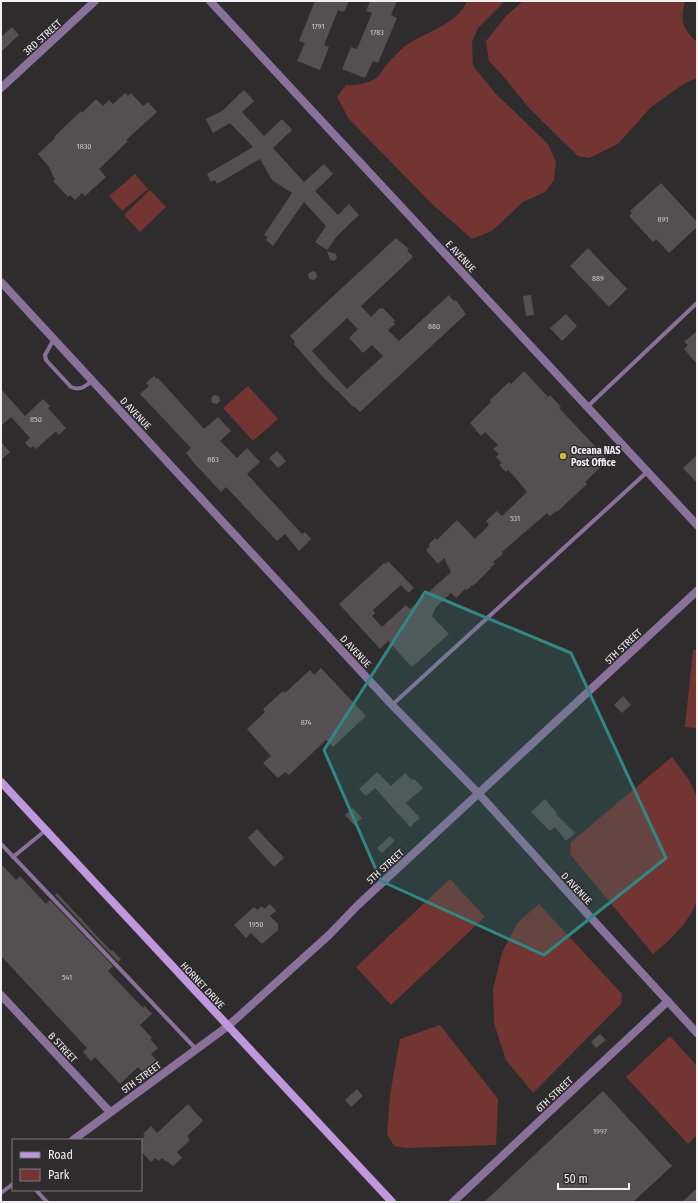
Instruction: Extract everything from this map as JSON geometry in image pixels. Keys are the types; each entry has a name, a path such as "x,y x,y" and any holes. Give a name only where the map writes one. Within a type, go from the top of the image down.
{"main road":[{"name":"HORNET DRIVE","path":"1,782 392,1202"}],"street":[{"name":"3RD STREET","path":"1,88 95,1"},
{"name":"E AVENUE","path":"210,1 697,525"},
{"name":"D AVENUE","path":"1,282 392,705 479,794 697,1033"},
{"name":"5TH STREET","path":"75,1139 228,1026 329,935 358,905 697,591"},
{"name":"B STREET","path":"1,995 110,1112"},
{"name":"6TH STREET","path":"454,1202 668,1001"}],"lane":[{"path":"587,406 697,303"},
{"path":"54,339 45,355 46,360 71,387 82,389 92,381"},
{"path":"392,705 647,471"},
{"path":"13,857 46,830"},
{"path":"1,844 196,1049"},
{"path":"1,1193 12,1185"},
{"path":"37,1191 47,1202"}],"highlighted area":[{"path":"425,592 571,653 666,858 544,955 381,881 324,750"}],"green space":[{"path":"467,1 505,1 478,28 472,42 473,66 495,93 548,144 556,162 554,180 545,192 523,202 492,231 472,239 432,204 349,119 337,97 346,85 360,84 375,79 391,59 404,47 448,23 456,17"},
{"path":"523,1 685,1 683,19 685,28 697,42 697,78 685,83 651,107 618,144 589,158 578,156 529,108 489,61 486,41 507,15"},
{"path":"135,174 148,189 122,211 109,196"},
{"path":"150,190 166,207 140,232 124,215"},
{"path":"248,386 278,419 253,441 223,408"},
{"path":"693,650 697,650 697,728 685,727"},
{"path":"672,757 689,780 697,797 697,901 684,924 653,954 570,854 571,842"},
{"path":"450,879 485,917 391,1005 356,967"},
{"path":"539,904 622,994 621,1004 533,1093 506,1060 494,1023 493,989 502,953 517,923"},
{"path":"440,1025 498,1099 496,1145 406,1148 394,1146 387,1134 390,1095 400,1039"},
{"path":"670,1036 697,1066 697,1135 688,1144 626,1077"}],"building":[{"path":"315,1 349,1 344,12 338,10 324,45 329,47 320,70 297,61 305,43 299,41"},
{"path":"370,1 397,1 391,15 397,18 378,63 373,61 365,78 342,69 351,47 357,49 372,13 366,11"},
{"path":"12,27 19,35 1,52 1,37"},
{"path":"244,90 254,101 242,112 264,136 282,119 292,130 273,148 304,182 324,164 333,174 315,191 338,215 349,204 359,215 337,236 327,250 315,242 326,226 304,202 273,246 266,240 268,237 264,235 292,193 272,180 260,159 217,184 215,180 211,182 207,174 253,147 230,123 213,133 206,119 222,111"},
{"path":"125,93 128,96 131,93 143,106 148,102 157,112 126,140 128,141 99,169 106,177 85,196 82,193 75,200 70,195 68,197 53,181 55,180 49,167 38,154 81,111 82,113 96,99 103,106 109,100 113,104"},
{"path":"661,183 697,222 697,227 669,253 656,239 653,242 629,216 632,213 630,211"},
{"path":"396,238 409,249 407,250 413,257 361,306 371,317 380,308 383,308 395,321 393,322 395,324 388,330 399,341 449,295 454,301 456,300 466,314 360,412 320,374 294,344 295,342 290,336","holes":["347,318 358,329 349,338 363,353 372,345 383,356 347,389 312,351"]},
{"path":"588,248 627,289 609,307 570,266"},
{"path":"327,251 336,254 337,258 334,261 330,260"},
{"path":"312,271 316,272 317,277 314,280 309,279 308,274"},
{"path":"531,295 534,315 526,316 523,296"},
{"path":"566,314 577,326 562,341 550,328"},
{"path":"697,331 697,364 684,349 688,345 684,342"},
{"path":"524,371 548,397 550,395 561,407 559,408 608,460 585,482 587,484 557,512 556,511 550,516 547,513 502,552 503,554 493,562 495,564 473,586 472,585 467,590 465,589 456,598 451,593 436,607 432,616 449,634 412,667 388,641 380,649 339,604 388,561 414,588 408,593 401,585 373,610 375,613 372,616 382,627 406,605 410,609 451,572 444,558 438,564 426,550 435,538 437,540 457,520 475,539 489,525 486,521 497,511 502,516 527,492 508,470 506,472 499,465 502,463 496,457 499,454 493,449 498,445 485,432 481,436 470,423 491,402 490,400 509,382 511,384"},
{"path":"154,376 157,379 158,378 204,429 218,417 231,431 220,441 237,458 247,448 260,462 247,474 302,534 305,532 311,539 299,551 285,534 277,541 226,487 221,492 194,463 186,453 191,448 140,394 149,386 146,383"},
{"path":"1,389 25,416 43,399 50,406 48,408 66,428 59,435 56,431 36,449 33,446 30,448 25,443 30,438 11,417 1,426"},
{"path":"214,395 219,396 220,401 217,404 212,403 211,398"},
{"path":"1,442 10,452 1,460"},
{"path":"277,451 286,461 278,468 269,458"},
{"path":"697,455 697,483 683,468"},
{"path":"321,668 366,716 333,747 326,740 289,775 285,772 278,778 263,763 271,756 247,729 265,712 263,709 283,691 285,693 310,670 314,675"},
{"path":"623,696 631,705 622,713 614,705"},
{"path":"377,772 391,786 405,773 423,788 406,803 420,818 410,827 375,788 366,796 359,789"},
{"path":"545,799 557,813 556,814 575,833 566,841 555,827 550,831 531,812"},
{"path":"353,808 362,818 354,825 345,815"},
{"path":"257,829 284,858 274,867 248,838"},
{"path":"390,836 395,841 382,853 377,848"},
{"path":"1,864 16,880 20,876 46,904 50,900 113,966 108,971 143,1008 145,1006 152,1014 140,1025 152,1038 150,1039 158,1048 151,1054 156,1060 143,1073 138,1067 120,1084 95,1057 91,1061 83,1052 87,1048 1,956"},
{"path":"57,893 111,951 112,950 121,959 118,962 55,895"},
{"path":"270,904 276,911 270,916 278,924 278,930 262,944 251,933 246,938 234,925 254,907 257,910 262,906 264,909"},
{"path":"600,1034 606,1040 596,1048 591,1042"},
{"path":"357,1089 363,1096 351,1107 345,1100"},
{"path":"603,1091 672,1166 633,1202 484,1202"},
{"path":"188,1104 203,1121 187,1136 190,1140 177,1152 182,1158 173,1166 162,1158 159,1161 155,1158 151,1162 142,1152 141,1139 145,1136 143,1134 151,1126 157,1133"},
{"path":"697,1188 697,1202 682,1202"}],"place":[{"name":"Oceana NAS Post Office","path":"563,456"}]}
